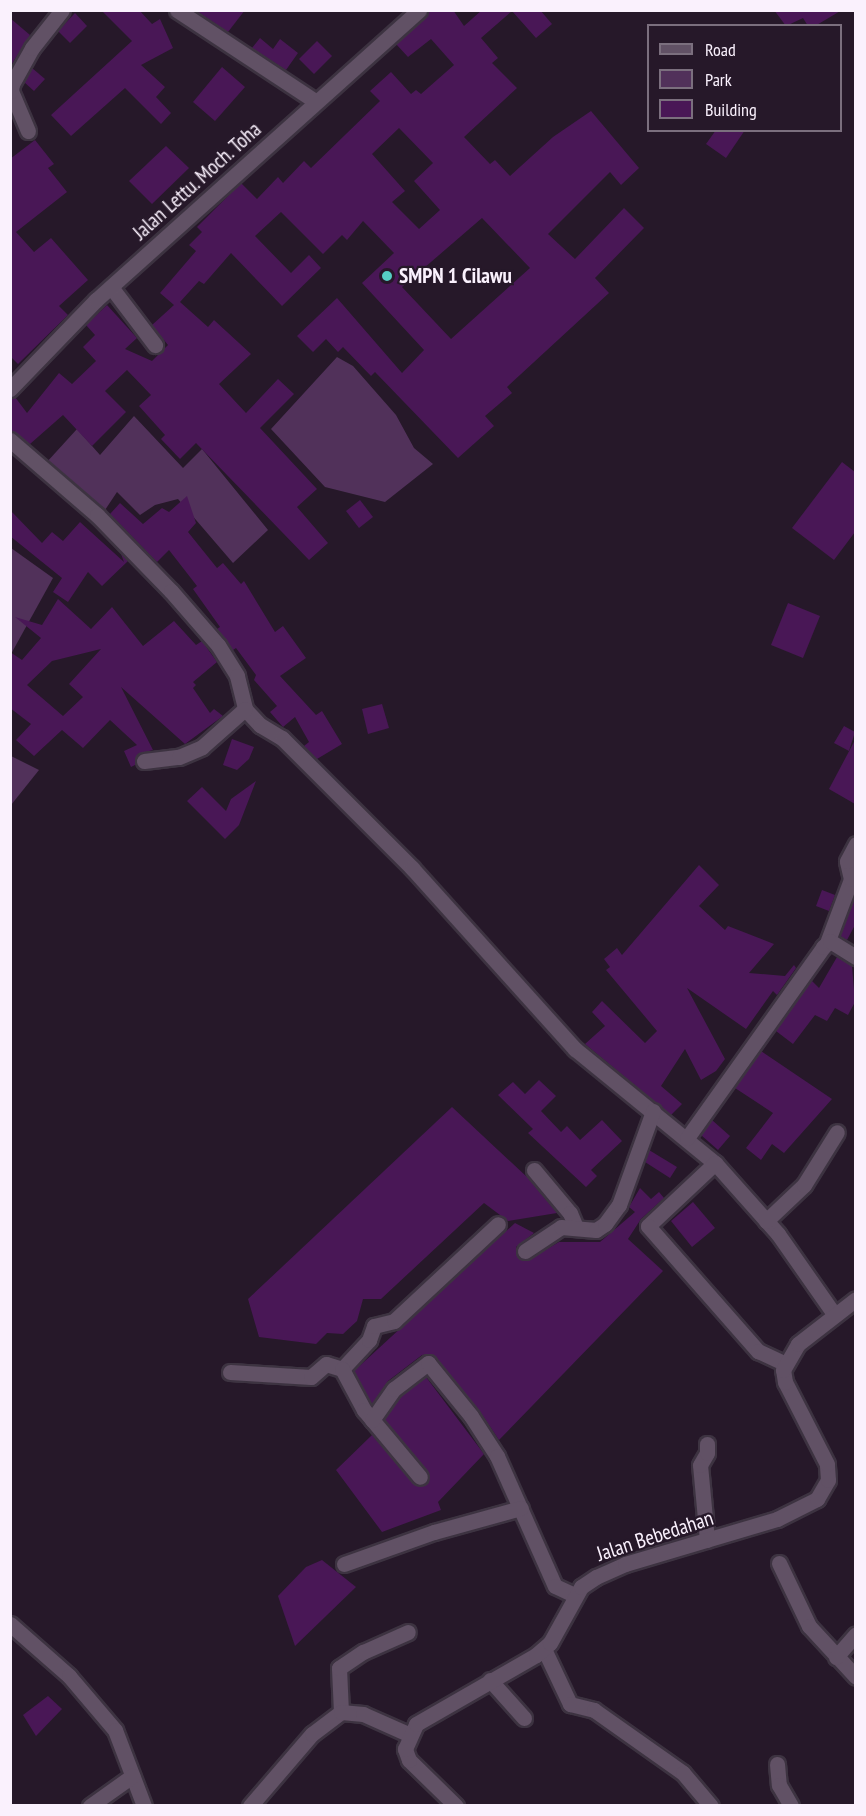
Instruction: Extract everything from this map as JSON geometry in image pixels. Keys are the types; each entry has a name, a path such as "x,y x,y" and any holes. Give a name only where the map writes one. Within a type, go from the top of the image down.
{"street":[{"path":"28,130 11,91 12,84 32,48 62,10"},
{"path":"177,10 315,100"},
{"name":"Jalan Lettu. Moch. Toha","path":"10,389 111,287 219,193 315,100 419,10"},
{"path":"111,287 155,345"},
{"path":"10,440 97,515 171,591 218,645 237,676 245,709 260,724 282,738 412,868 575,1049 715,1163 766,1221 834,1314"},
{"path":"144,761 179,757 202,747 245,709"},
{"path":"687,1138 827,943 851,879 847,861 855,844"},
{"path":"827,943 836,943 855,957"},
{"path":"525,1251 561,1227 596,1230 619,1205 654,1112"},
{"path":"766,1221 804,1185 837,1132"},
{"path":"715,1163 648,1226 759,1351 784,1363 798,1344 855,1299"},
{"path":"534,1170 570,1213 576,1227"},
{"path":"342,1369 368,1342 374,1326 393,1322 498,1224"},
{"path":"372,1420 394,1389 428,1362 466,1409 497,1456 555,1586 574,1595"},
{"name":"Jalan Bebedahan","path":"408,1734 427,1714 544,1649 563,1622 574,1595 596,1577 625,1564 810,1506 827,1485 827,1464 785,1382 784,1363"},
{"path":"230,1372 311,1377 326,1364 342,1369 372,1420 420,1477"},
{"path":"707,1444 707,1453 699,1465 707,1540"},
{"path":"344,1564 434,1532 522,1508"},
{"path":"779,1563 809,1626 855,1677"},
{"path":"10,1624 96,1705 115,1730 144,1806"},
{"path":"341,1712 339,1668 363,1652 408,1632"},
{"path":"836,1657 855,1634"},
{"path":"544,1649 570,1704 594,1710 683,1773 711,1806"},
{"path":"490,1680 524,1718"},
{"path":"249,1806 312,1734 341,1712 363,1714 408,1734 405,1749 409,1760 456,1806"},
{"path":"777,1764 778,1785 791,1806"},
{"path":"90,1806 132,1776"}],"green space":[{"path":"337,357 353,366 396,415 414,448 433,464 385,502 325,487 271,429"},
{"path":"134,416 183,468 202,449 268,530 233,563 178,499 155,505 140,515 117,492 103,513 46,463 77,429 100,455"},
{"path":"11,548 53,578 11,654"},
{"path":"11,756 39,770 11,805"}],"building":[{"path":"101,10 139,10 152,24 160,19 173,48 141,65 165,87 156,97 171,113 161,124 125,88 71,136 51,115 132,41"},
{"path":"195,10 245,10 228,32"},
{"path":"428,10 453,10 464,26 482,10 540,10 552,24 536,38 512,11 481,38 498,58 492,63 517,88 464,137 490,164 495,160 510,176 553,137 591,111 639,168 621,185 610,172 548,234 575,259 624,208 644,228 595,278 609,293 507,387 512,393 485,416 494,426 458,458 375,372 371,376 343,347 338,352 326,339 313,352 297,336 337,298 402,373 424,350 362,283 394,253 363,221 347,240 342,235 323,254 281,212 255,236 291,273 309,255 321,268 282,306 231,253 204,284 199,281 180,302 208,327 214,320 251,354 219,384 246,413 278,379 294,394 260,428 317,489 297,507 328,543 309,560 196,443 180,459 161,439 165,435 139,406 151,395 127,370 105,391 126,412 92,446 63,415 30,444 10,430 10,398 15,397 27,413 59,373 72,384 96,361 83,347 95,335 86,325 107,305 137,338 125,349 152,361 168,345 152,325 174,305 160,293 196,251 189,245 202,232 197,227 241,183 257,199 278,177 283,183 304,161 311,168 380,101 370,91 391,72 411,94 416,90 421,94 454,65 431,39 408,57 396,44","holes":["399,128 433,163 414,181 440,210 419,229 392,202 405,191 372,154","482,218 530,268 451,339 402,287"]},
{"path":"774,10 842,10 818,24 807,24 803,18 784,24"},
{"path":"75,13 87,26 70,43 58,31"},
{"path":"10,18 30,35 10,67"},
{"path":"260,38 273,49 280,39 298,53 286,70 252,48"},
{"path":"317,41 332,56 314,74 299,59"},
{"path":"222,67 245,87 215,121 193,102"},
{"path":"32,68 45,79 34,91 24,82"},
{"path":"715,132 744,132 726,158 706,144"},
{"path":"35,140 54,164 48,168 67,192 16,232 34,252 51,238 88,280 59,306 68,315 18,364 10,356 10,159"},
{"path":"166,146 189,168 152,204 129,181"},
{"path":"842,462 855,472 855,532 834,560 792,528"},
{"path":"187,496 196,523 188,532 217,568 223,563 241,584 244,581 275,632 283,626 306,658 280,676 316,715 322,711 342,744 317,759 304,746 309,742 295,717 283,727 270,712 277,706 254,680 256,675 236,648 233,650 217,629 220,627 193,589 197,586 169,550 157,562 110,514 120,503 143,524 162,508 169,512"},
{"path":"360,500 373,517 359,528 346,511"},
{"path":"10,510 42,543 52,532 63,541 80,522 124,562 121,554 128,561 102,586 88,572 68,602 53,592 62,578 10,536"},
{"path":"58,599 91,629 112,607 143,646 174,621 196,645 202,641 217,662 193,682 196,685 193,688 210,713 214,709 223,716 185,744 121,687 153,750 138,754 135,765 131,767 124,751 137,745 110,720 83,748 62,730 34,756 16,740 31,724 10,708 10,652 22,660 41,638 15,617 42,625","holes":["101,649 69,684 83,697 63,716 27,685 52,661"]},
{"path":"788,603 820,616 803,658 771,645"},
{"path":"382,704 389,728 368,734 362,709"},
{"path":"844,726 855,732 849,751 834,743"},
{"path":"232,739 254,747 249,759 237,770 223,765"},
{"path":"855,740 855,804 829,789"},
{"path":"256,781 239,825 225,839 187,801 202,787 226,811 231,799"},
{"path":"699,865 719,885 699,906 725,930 728,926 774,944 749,973 785,976 794,965 796,968 777,995 773,991 746,1029 687,988 725,1059 716,1071 701,1080 685,1049 661,1086 682,1104 671,1115 585,1044 605,1026 592,1012 602,1001 645,1043 657,1031 606,970 610,967 604,959 617,948 622,955"},
{"path":"822,890 835,895 829,911 816,906"},
{"path":"855,895 855,925 847,940 840,936"},
{"path":"837,957 852,966 855,1002 848,1015 835,1008 827,1021 815,1015 793,1044 776,1031 811,980 819,988"},
{"path":"761,1051 832,1099 784,1153 772,1144 761,1160 746,1148 773,1113 735,1088"},
{"path":"539,1080 556,1096 541,1111 561,1132 567,1126 580,1140 602,1120 622,1141 591,1170 597,1176 586,1187 528,1133 533,1129 498,1095 513,1082 525,1094"},
{"path":"452,1107 527,1177 557,1213 508,1221 484,1203 381,1299 363,1299 357,1321 343,1334 327,1333 316,1344 259,1337 248,1299"},
{"path":"712,1120 730,1136 718,1150 701,1135"},
{"path":"649,1150 677,1167 670,1178 645,1162"},
{"path":"640,1188 651,1199 659,1192 664,1198 641,1219 628,1239 663,1271 499,1440 479,1410 431,1354 422,1355 388,1381 372,1404 354,1371 515,1223 534,1233 516,1247 521,1260 530,1259 559,1242 600,1242 635,1212 629,1207"},
{"path":"693,1202 715,1228 692,1247 671,1221"},
{"path":"426,1377 484,1454 438,1502 441,1510 382,1532 336,1470 372,1435 413,1483 427,1484 427,1471 384,1419 401,1396"},
{"path":"322,1560 356,1587 295,1646 278,1596 306,1567"},
{"path":"48,1696 62,1709 36,1736 23,1715"}],"place":[{"name":"SMPN 1 Cilawu","path":"387,276"}]}
